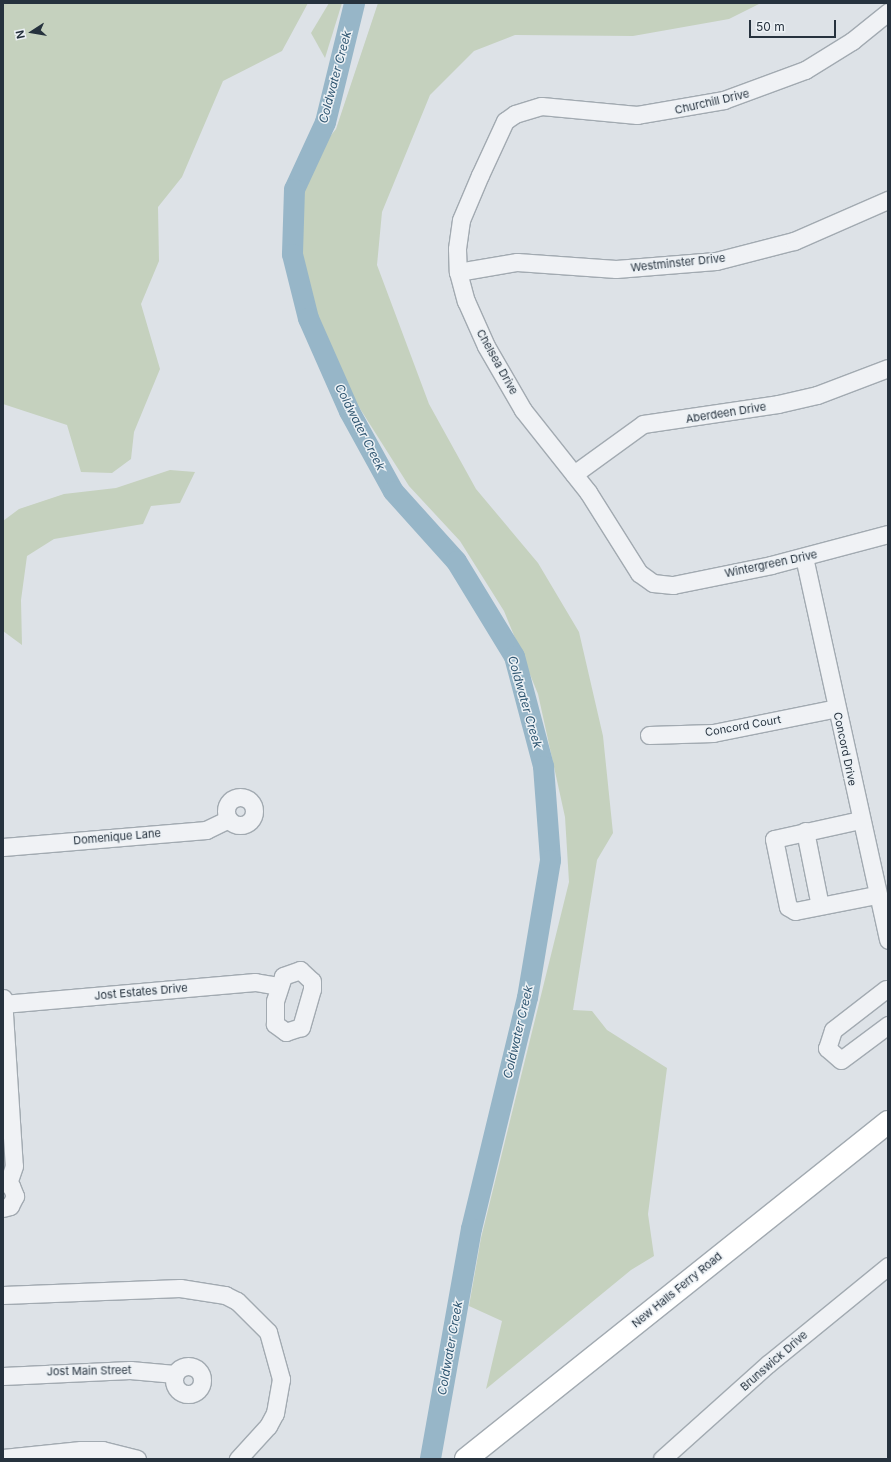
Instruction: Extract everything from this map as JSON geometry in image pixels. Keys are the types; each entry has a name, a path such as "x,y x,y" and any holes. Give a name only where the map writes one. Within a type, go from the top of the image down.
{"main road":[{"name":"New Halls Ferry Road","path":"472,1454 888,1122"}],"street":[{"name":"Churchill Drive","path":"515,114 541,106 637,115 724,100 805,70 852,41 888,12"},
{"name":"Chelsea Drive","path":"515,114 505,121 461,220 458,272 477,326 520,404 574,474 639,573 653,583"},
{"name":"Westminster Drive","path":"458,272 517,262 608,269 716,261 794,241 888,200"},
{"name":"Aberdeen Drive","path":"574,474 644,424 778,404 817,394 888,368"},
{"name":"Wintergreen Drive","path":"653,583 674,585 804,557 888,534"},
{"name":"Concord Drive","path":"804,557 876,895 888,940"},
{"name":"Concord Court","path":"649,735 713,733 837,708"},
{"name":"Domenique Lane","path":"3,847 206,830 229,819"},
{"path":"860,820 777,836 774,842 789,909 820,906 876,895"},
{"path":"805,831 820,906"},
{"name":"Jost Estates Drive","path":"3,1004 255,982 278,986"},
{"path":"887,988 833,1030 827,1041 832,1054 841,1060 888,1025"},
{"path":"3,998 14,1166 5,1182 15,1196 10,1206 3,1208"},
{"name":"Brunswick Drive","path":"662,1459 768,1364 888,1266"},
{"path":"3,1295 180,1288 225,1295 238,1301 268,1332 281,1380 275,1413 268,1426 238,1459"},
{"name":"Jost Main Street","path":"3,1376 130,1370 175,1374"},
{"path":"3,1458 88,1450 137,1459"}],"green space":[{"path":"3,3 308,3 282,51 223,81 182,177 158,207 159,261 141,304 160,369 134,432 131,459 112,473 81,472 67,425 3,404"},
{"path":"329,3 342,3 325,58 311,33"},
{"path":"378,3 761,3 729,19 633,36 515,35 474,51 430,95 382,212 377,265 429,404 476,489 538,563 579,632 603,736 613,833 597,860 573,1010 592,1011 607,1030 667,1068 648,1214 654,1256 631,1270 486,1389 502,1321 469,1306 481,1238 569,882 565,817 538,694 504,611 460,541 409,486 352,396 319,334 298,273 295,234 303,185 324,144 336,129"},
{"path":"170,470 195,472 180,503 151,506 143,524 54,539 27,556 21,600 22,645 3,631 3,521 19,509 64,494 116,488"}],"waterway":[{"name":"Coldwater Creek","path":"354,3 325,122 294,189 292,254 308,318 349,411 393,491 456,561 514,656 543,766 550,860 527,997 471,1228 430,1459"}]}
